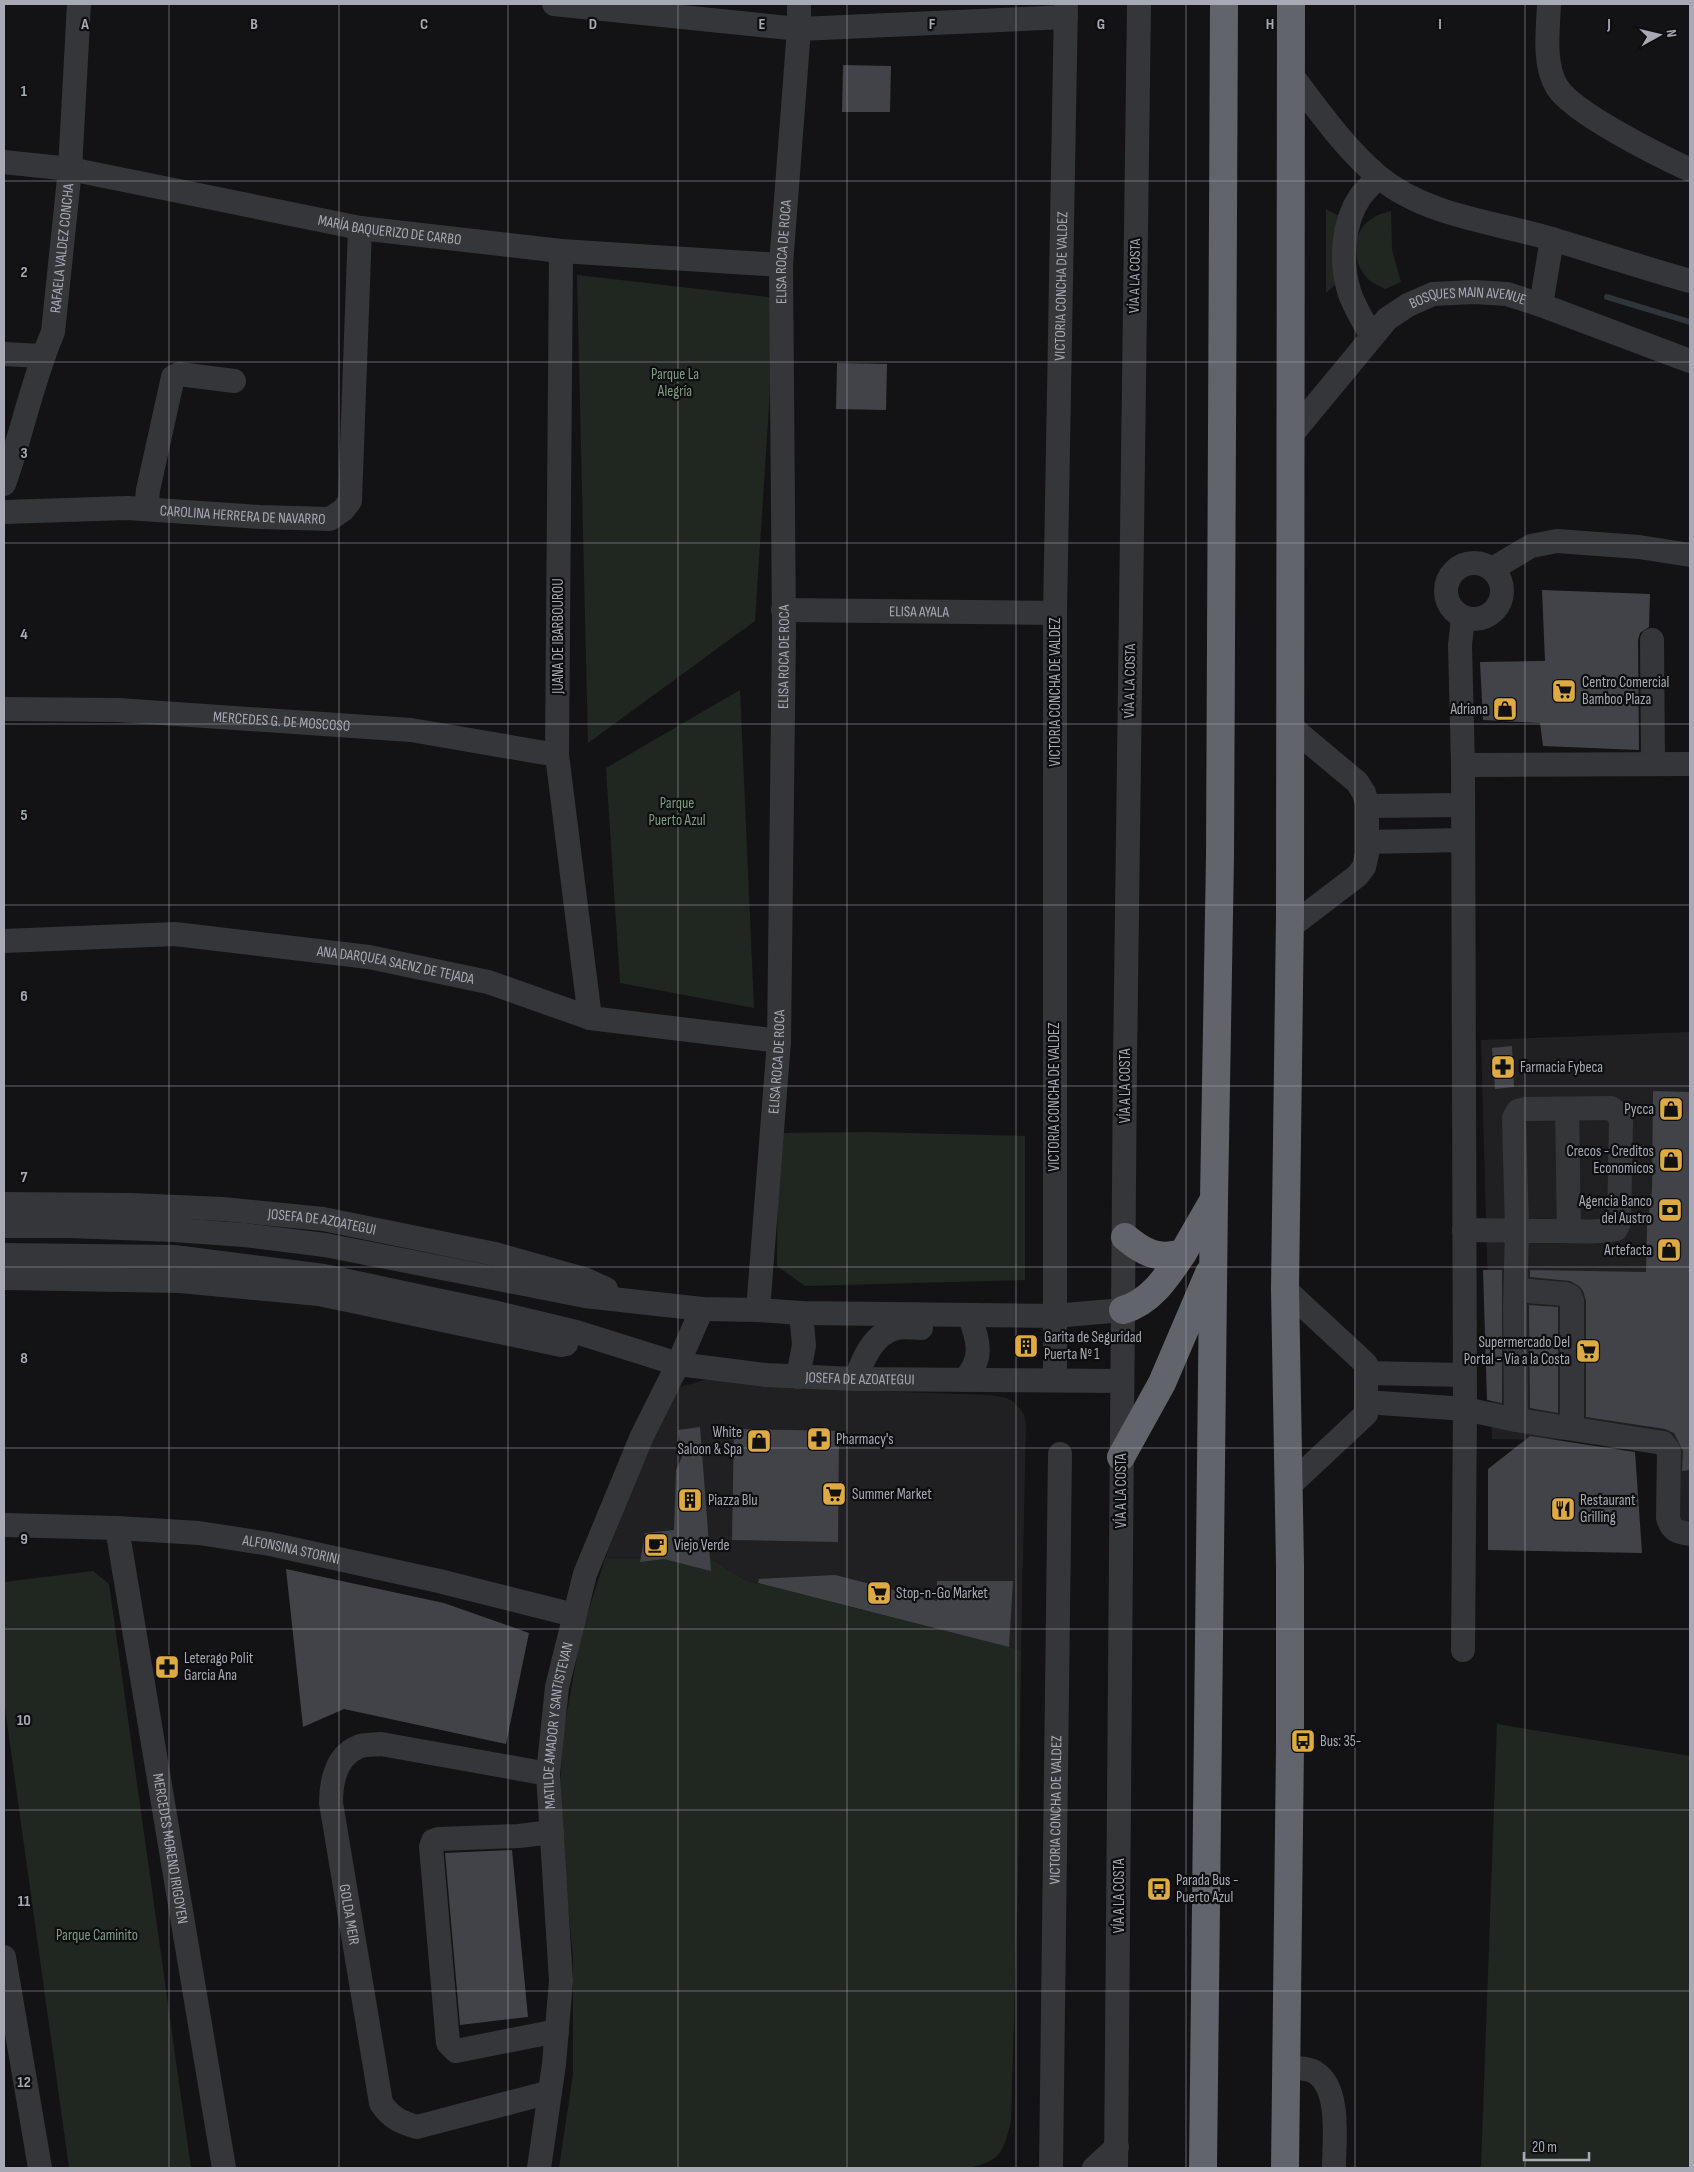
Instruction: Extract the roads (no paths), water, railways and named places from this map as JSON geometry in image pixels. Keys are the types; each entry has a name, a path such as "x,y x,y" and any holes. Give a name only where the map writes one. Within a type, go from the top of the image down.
{"highway":[{"path":"1203,2168 1214,1199 1220,857 1224,4"},
{"path":"1284,2168 1290,1756 1285,1288 1290,927 1291,4"},
{"path":"1124,1310 1138,1306 1160,1284 1182,1253 1214,1199"},
{"path":"1125,1237 1149,1254 1160,1257 1182,1253"},
{"path":"1122,1458 1162,1383 1214,1260"}],"street":[{"name":"RAFAELA VALDEZ CONCHA","path":"4,484 43,356 53,332 70,169 79,4"},
{"path":"554,4 799,29 1066,10"},
{"name":"ELISA ROCA DE ROCA","path":"758,1310 780,1041 783,610 781,265 799,29 799,4"},
{"name":"VÍA A LA COSTA","path":"1116,2158 1122,1381 1139,4"},
{"path":"1549,4 1547,45 1550,66 1556,86 1570,103 1661,156 1690,170"},
{"name":"VICTORIA CONCHA DE VALDEZ","path":"1055,1380 1055,613 1066,10"},
{"path":"1290,73 1335,132 1378,177 1404,194 1432,207 1552,239 1615,260 1690,281"},
{"name":"MARÍA BAQUERIZO DE CARBO","path":"4,162 70,169 360,228 561,251 781,265"},
{"path":"1372,336 1359,315 1349,290 1344,256 1348,225 1360,197 1378,177"},
{"name":"CAROLINA HERRERA DE NAVARRO","path":"4,512 127,508 260,517 330,518 343,510 350,501 360,228"},
{"path":"1541,305 1552,239"},
{"name":"JUANA DE IBARBOUROU","path":"561,251 557,755 590,1018"},
{"name":"BOSQUES MAIN AVENUE","path":"1292,434 1388,319 1408,306 1434,294 1474,292 1507,294 1690,361"},
{"path":"4,354 43,356"},
{"path":"146,509 150,480 173,377 179,374 234,381"},
{"path":"1492,568 1531,546 1557,541 1639,547 1690,555"},
{"path":"1469,562 1481,563 1492,568 1501,582 1502,598 1494,612 1479,620 1463,618 1453,610 1446,600 1445,588 1449,576 1458,567 1469,562"},
{"name":"ELISA AYALA","path":"783,610 1055,613"},
{"path":"1463,618 1460,645 1463,765 1465,1409 1463,1650"},
{"path":"1652,640 1653,764"},
{"name":"MERCEDES G. DE MOSCOSO","path":"4,709 118,710 412,730 557,755"},
{"path":"1290,726 1357,782 1364,793 1367,806 1367,854 1364,867 1357,876 1290,927"},
{"path":"1463,765 1690,764"},
{"path":"1367,806 1463,805"},
{"path":"1367,842 1463,840"},
{"name":"ANA DARQUEA SAENZ DE TEJADA","path":"4,941 175,934 369,957 488,982 590,1018 780,1041"},
{"path":"1464,1230 1517,1230 1608,1231 1616,1229 1619,1222 1621,1120 1617,1113 1611,1108 1524,1109 1518,1111 1514,1118 1517,1230 1516,1420"},
{"path":"1567,1109 1569,1231"},
{"name":"JOSEFA DE AZOATEGUI","path":"4,1204 214,1208 323,1219 496,1254 584,1279 631,1300"},
{"name":"JOSEFA DE AZOATEGUI","path":"4,1226 69,1226 174,1230 325,1245 585,1296 702,1309 801,1313 1054,1316 1124,1310"},
{"name":"JOSEFA DE AZOATEGUI","path":"4,1255 174,1257 315,1274 493,1312 600,1340 678,1364 766,1376 856,1379 1122,1381"},
{"name":"JOSEFA DE AZOATEGUI","path":"4,1278 180,1281 319,1294 561,1345 600,1340"},
{"path":"1285,1288 1366,1364 1366,1414 1288,1486"},
{"path":"1516,1290 1570,1296 1572,1301 1572,1427"},
{"name":"MATILDE AMADOR Y SANTISTEVAN","path":"539,2168 550,2092 561,1981 548,1774 557,1687 585,1574 642,1436 678,1364 702,1309"},
{"path":"798,1376 804,1345 801,1313"},
{"path":"856,1379 868,1353 883,1333 898,1328 942,1327 951,1324 963,1315 976,1333 978,1351 974,1370 964,1380"},
{"path":"1366,1373 1464,1375"},
{"path":"1366,1402 1465,1409 1516,1420 1572,1427 1663,1443 1669,1451 1668,1518 1671,1527 1677,1532 1690,1534"},
{"name":"VICTORIA CONCHA DE VALDEZ","path":"1051,2168 1060,1454"},
{"name":"ALFONSINA STORINI","path":"4,1525 117,1528 199,1533 270,1544 439,1581 574,1615"},
{"name":"MERCEDES MORENO IRIGOYEN","path":"117,1528 224,2168"},
{"name":"GOLDA MEIR","path":"548,1774 381,1744 360,1746 350,1751 337,1766 331,1796 381,2103 389,2115 400,2123 417,2127 550,2092"},
{"path":"552,1832 519,1836 439,1839 433,1841 431,1847 448,2043 451,2048 456,2052 557,2031"},
{"path":"4,1957 9,2020 40,2168"},
{"path":"1286,2068 1306,2069 1315,2072 1323,2078 1330,2093 1335,2119 1334,2168"},
{"path":"1094,2168 1116,2158"}],"waterway":[{"path":"1607,297 1690,322"}],"place":[{"name":"Centro Comercial Bamboo Plaza","path":"1564,691"},
{"name":"Adriana","path":"1505,709"},
{"name":"Farmacia Fybeca","path":"1503,1067"},
{"name":"Pycca","path":"1671,1109"},
{"name":"Crecos - Creditos Economicos","path":"1671,1160"},
{"name":"Agencia Banco del Austro","path":"1670,1210"},
{"name":"Artefacta","path":"1669,1250"},
{"name":"Garita de Seguridad Puerta Nº 1","path":"1026,1346"},
{"name":"Supermercado Del Portal - Via a la Costa","path":"1588,1351"},
{"name":"Pharmacy's","path":"819,1439"},
{"name":"White Saloon & Spa","path":"759,1441"},
{"name":"Summer Market","path":"834,1494"},
{"name":"Piazza Blu","path":"690,1500"},
{"name":"Restaurant Grilling","path":"1563,1509"},
{"name":"Viejo Verde","path":"656,1545"},
{"name":"Stop-n-Go Market","path":"879,1593"},
{"name":"Leterago Polit Garcia Ana","path":"167,1667"},
{"name":"Bus: 35-","path":"1303,1741"},
{"name":"Parada Bus - Puerto Azul","path":"1159,1889"}],"park label":[{"name":"Parque La Alegría","path":"675,382"},
{"name":"Parque Puerto Azul","path":"677,812"},
{"name":"Parque Caminito","path":"97,1935"}]}
